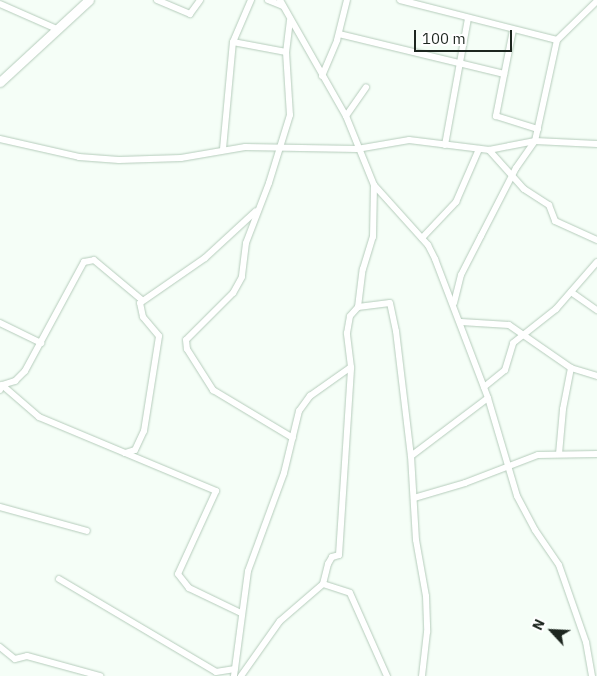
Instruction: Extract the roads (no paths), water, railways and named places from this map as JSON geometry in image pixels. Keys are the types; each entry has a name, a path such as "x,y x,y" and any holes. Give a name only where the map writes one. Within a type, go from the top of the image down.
{"street":[{"path":"0,82 89,0"},
{"path":"157,0 190,14 200,0"},
{"path":"223,148 233,42 250,0"},
{"path":"268,0 282,3 346,116 374,185 422,238 436,259 488,398 517,496 535,530 559,565 586,642 592,676"},
{"path":"322,76 339,34 347,0"},
{"path":"400,0 557,40"},
{"path":"454,303 461,275 535,141 557,40 597,2"},
{"path":"0,4 57,29"},
{"path":"445,146 458,65 468,18"},
{"path":"290,19 286,52 291,108 280,147 246,243 239,284 186,340 187,349 213,390 293,438"},
{"path":"513,30 496,116 538,129"},
{"path":"339,34 458,65 504,74"},
{"path":"233,42 286,52"},
{"path":"346,116 366,87"},
{"path":"0,139 79,157 119,160 181,158 223,148 358,149 409,140 489,150 535,141 597,144"},
{"path":"422,238 456,202 480,149"},
{"path":"489,150 524,189 549,205 555,221 597,240"},
{"path":"241,676 280,621 323,584 328,564 332,557 339,555 350,367 348,333 350,316 358,307 363,269 372,237 374,185"},
{"path":"142,300 157,294 204,258 258,208"},
{"path":"1,387 15,382 22,375 87,260 97,262 142,300 143,318 159,336 142,439 135,450 125,453"},
{"path":"484,388 505,370 513,343 571,292 597,262"},
{"path":"571,292 597,310"},
{"path":"358,307 390,303 411,456 426,596 427,632 422,676"},
{"path":"461,322 509,325 525,334 571,368 597,376"},
{"path":"0,323 41,343"},
{"path":"59,579 216,672 235,672 242,613 252,556 272,507 303,403 350,367"},
{"path":"559,454 571,368"},
{"path":"1,387 39,418 216,491 178,574 189,588 242,613"},
{"path":"411,456 488,398"},
{"path":"414,498 538,455 597,454"},
{"path":"0,507 87,531"},
{"path":"323,584 350,592 387,676"},
{"path":"0,646 15,659 27,656 100,676"}]}
